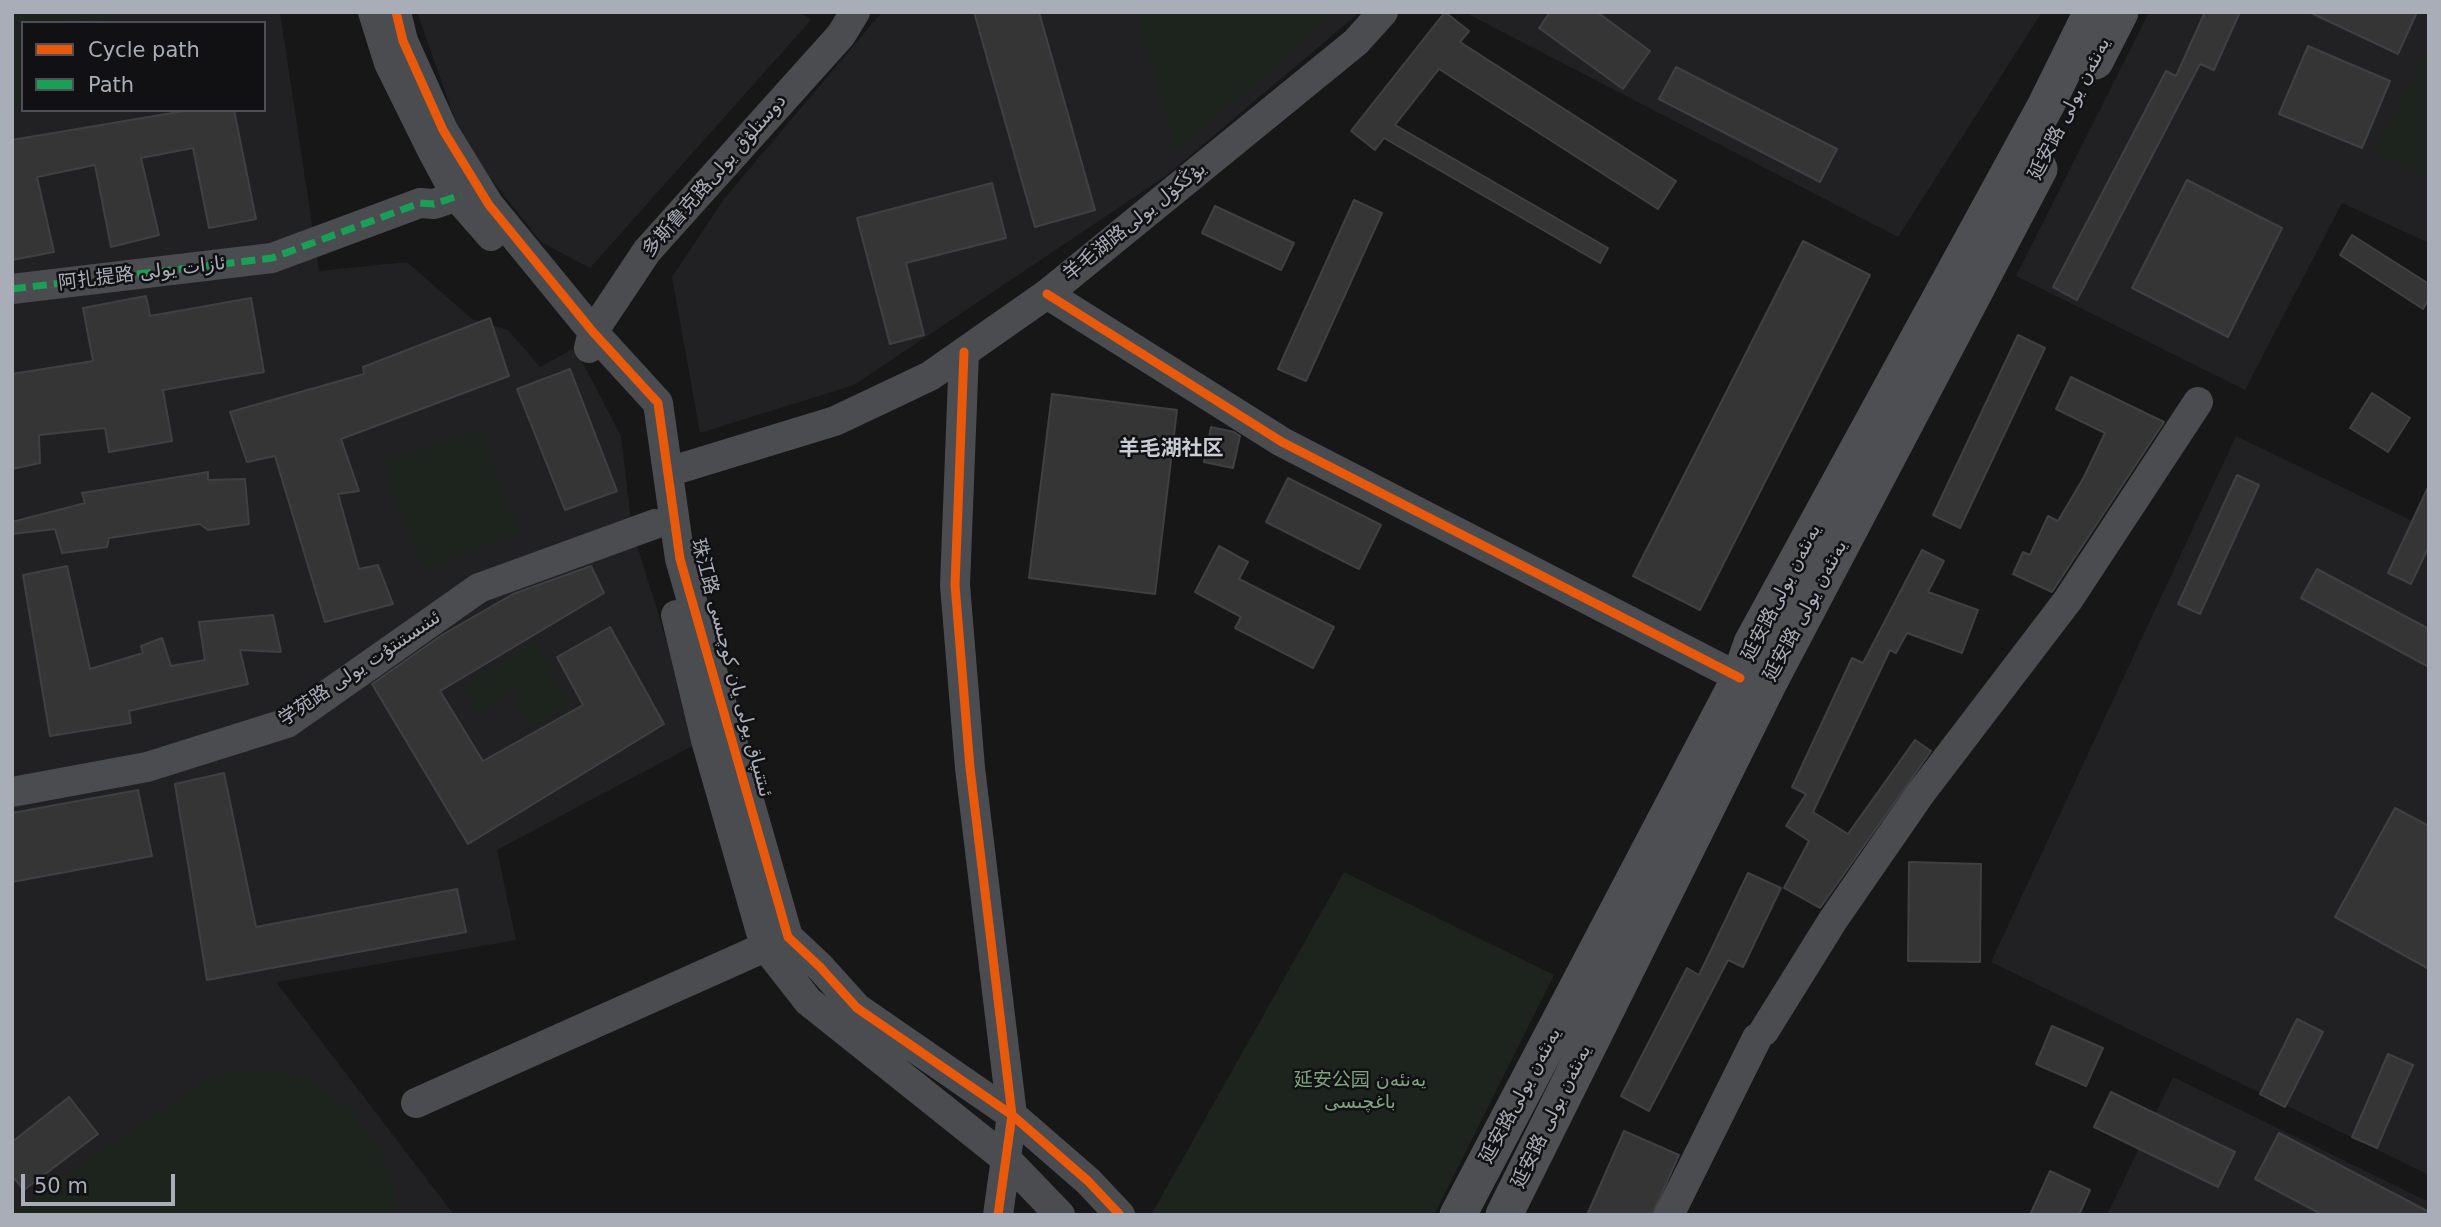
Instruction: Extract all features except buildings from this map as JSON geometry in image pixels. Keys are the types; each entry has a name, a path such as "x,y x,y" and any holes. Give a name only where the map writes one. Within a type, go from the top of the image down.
{"main road":[{"name":"延安路يەنئەن يولى","path":"1458,1215 1740,678 1752,643 2046,105 2092,12"},
{"name":"延安路 يەنئەن يولى","path":"1504,1215 1768,684 2120,12"}],"street":[{"name":"珠江路 ئىتتىپاق يولى يان كوچىسى","path":"373,12 389,63 459,196 591,340 658,403 680,559 776,942"},
{"name":"珠江路 ئىتتىپاق يولى يان كوچىسى","path":"396,12 404,41 443,130 482,195 633,399 646,428 655,524 706,740 776,942 808,1001 1006,1158 1060,1215"},
{"name":"多斯鲁克路دوستلۇق يولى","path":"591,340 647,251 841,35 855,12"},
{"name":"羊毛湖路يۇڭكۆل يولى","path":"668,472 835,421 930,376 1047,294 1356,42 1383,12"},
{"name":"阿扎提路 ئازات يولى","path":"12,289 272,258 420,203 433,204 459,196"},
{"path":"1047,294 1282,442 1740,678"},
{"path":"964,352 955,585 970,768 1012,1115 998,1215"},
{"path":"1669,1215 1761,1035 1841,909 1920,794 2067,600 2198,402"},
{"name":"学苑路 ئىنىستىتۇت يولى","path":"12,792 147,767 287,723 479,587 655,524"},
{"path":"416,1103 776,942 820,967 857,1009 1012,1115 1088,1181 1120,1215"}],"shaded area":[{"path":"12,12 280,12 319,271 407,262 472,319 508,330 540,367 573,349 621,436 632,529 698,743 497,850 516,940 276,982 454,1215 12,1215"},
{"path":"417,12 800,12 811,20 590,268 541,242 464,145"},
{"path":"882,12 1360,12 1166,176 854,385 700,433 672,277 724,199"},
{"path":"1464,12 2042,12 1898,237"},
{"path":"2149,12 2429,12 2429,243 2342,203 2245,390 2016,276"},
{"path":"2236,436 2429,529 2429,1175 1991,962"},
{"path":"2173,1077 2429,1202 2429,1215 2107,1215"}],"green space":[{"path":"12,12 113,12 107,18 21,21 21,24 12,25"},
{"path":"1136,12 1333,12 1281,62 1177,151"},
{"path":"21,34 21,105 12,106 12,35"},
{"path":"2429,44 2429,177 2374,153"},
{"path":"480,430 519,533 424,570 382,462"},
{"path":"536,641 569,705 531,728 513,692 477,713 462,687"},
{"name":"延安公园 يەنئەن باغچىسى","path":"1344,872 1554,975 1435,1213 1151,1215"},
{"path":"234,1071 278,1072 304,1077 353,1112 385,1160 396,1196 398,1215 12,1215 12,1212 204,1082"}],"marked path":[{"path":"12,289 272,258 420,203 434,204 461,195"}],"cycle path":[{"path":"396,12 403,41 443,130 489,205 593,332 658,403 680,559 788,937 857,1008 1012,1115 1088,1181 1120,1215"},
{"path":"1047,294 1282,442 1740,678"},
{"path":"964,352 955,585 970,768 1012,1115 998,1215"}],"district":[{"name":"羊毛湖社区","path":"1171,450"}]}
